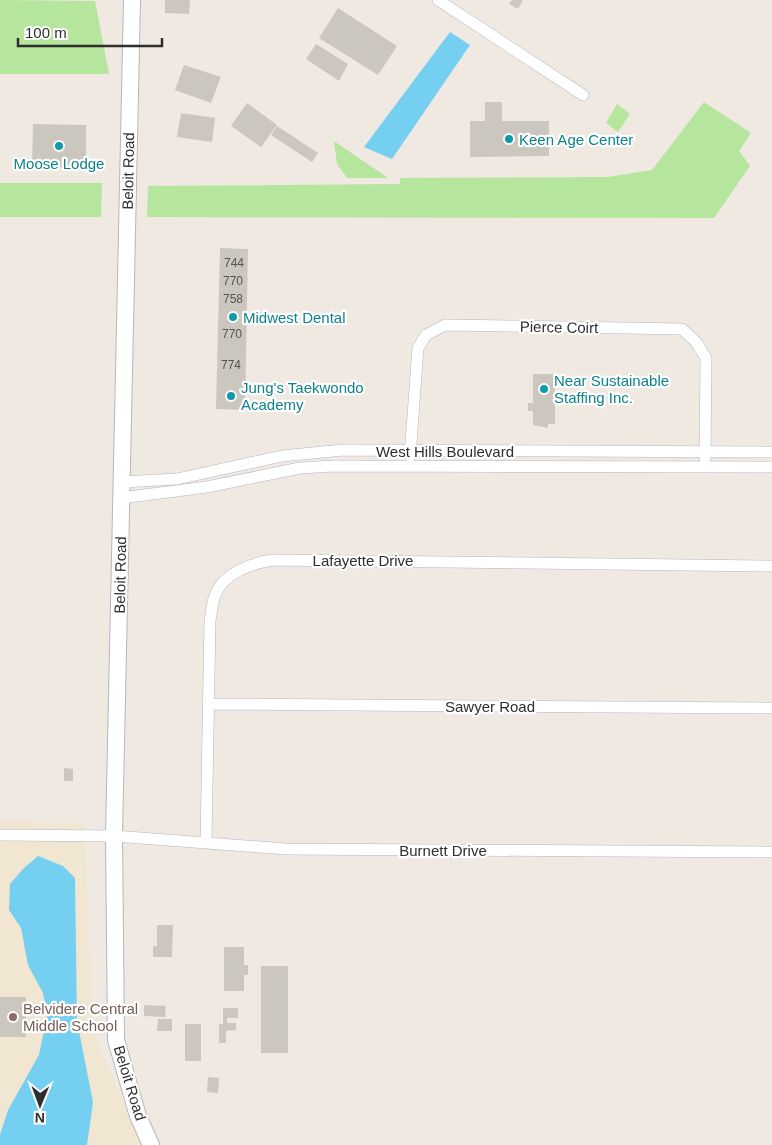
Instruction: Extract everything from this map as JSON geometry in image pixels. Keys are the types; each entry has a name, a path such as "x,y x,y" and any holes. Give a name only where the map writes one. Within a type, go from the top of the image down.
{"main road":[{"name":"Beloit Road","path":"132,0 114,836 116,1040 138,1116 151,1145"}],"street":[{"path":"438,0 583,95"},
{"name":"Pierce Coirt","path":"409,466 418,348 426,335 445,325 682,329 696,342 706,358 705,466"},
{"name":"West Hills Boulevard","path":"121,490 268,458 313,452 410,450 772,452"},
{"name":"West Hills Boulevard","path":"121,490 207,487 300,468 409,466 772,467"},
{"name":"Lafayette Drive","path":"206,843 210,620 216,594 230,577 257,562 271,560 426,560 772,566"},
{"name":"Sawyer Road","path":"208,704 772,708"},
{"name":"Burnett Drive","path":"0,835 114,836 286,849 772,852"}],"shaded area":[{"path":"0,821 85,824 92,1030 141,1145 0,1145"}],"green space":[{"path":"0,0 95,1 109,74 0,74"},
{"path":"704,102 751,133 739,151 750,166 714,218 147,217 148,186 400,184 400,178 608,177 652,170"},
{"path":"617,104 630,114 618,132 606,123"},
{"path":"334,141 388,178 347,178 337,164"},
{"path":"0,183 102,183 101,217 0,217"}],"water":[{"path":"450,32 470,45 392,159 364,147"},
{"path":"38,856 63,866 75,878 77,1021 93,1102 87,1145 0,1145 0,1135 8,1110 39,1055 47,1016 43,993 28,965 21,928 9,910 10,884"}],"building":[{"path":"165,0 190,0 189,14 165,13"},
{"path":"512,0 523,0 518,9 509,4"},
{"path":"338,8 397,46 378,75 319,38"},
{"path":"316,44 348,64 339,81 306,59"},
{"path":"184,65 221,77 211,103 175,90"},
{"name":"Keen Age Center","path":"485,102 502,102 502,121 549,121 549,156 470,157 470,121 485,121"},
{"path":"247,103 277,125 261,147 231,126"},
{"path":"181,113 215,118 212,142 177,137"},
{"name":"Moose Lodge","path":"33,124 86,125 86,168 32,167"},
{"path":"277,126 318,153 312,162 271,135"},
{"path":"220,248 248,249 245,410 216,409"},
{"name":"Near Sustainable Staffing Inc.","path":"533,374 555,374 555,424 548,424 548,428 533,425 533,411 528,411 528,403 533,403"},
{"path":"64,768 73,769 73,781 64,781"},
{"path":"157,925 173,925 172,957 153,957 153,946 157,946"},
{"path":"224,947 244,947 244,965 248,965 248,975 244,975 244,991 224,991"},
{"path":"261,966 288,966 288,1053 261,1053"},
{"name":"Belvidere Central Middle School","path":"0,997 26,997 26,1037 0,1037"},
{"path":"144,1005 166,1006 165,1017 144,1016"},
{"path":"223,1008 238,1008 238,1018 227,1018 227,1023 236,1023 236,1030 226,1031 226,1043 219,1043 219,1024 223,1024"},
{"path":"158,1019 172,1019 172,1031 157,1031"},
{"path":"185,1024 201,1024 201,1061 185,1061"},
{"path":"208,1077 219,1078 218,1093 207,1092"}],"place":[{"name":"Keen Age Center","path":"509,139"},
{"name":"Moose Lodge","path":"59,146"},
{"name":"Midwest Dental","path":"233,317"},
{"name":"Near Sustainable Staffing Inc.","path":"544,389"},
{"name":"Jung's Taekwondo Academy","path":"231,396"},
{"name":"Belvidere Central Middle School","path":"13,1017"}]}
